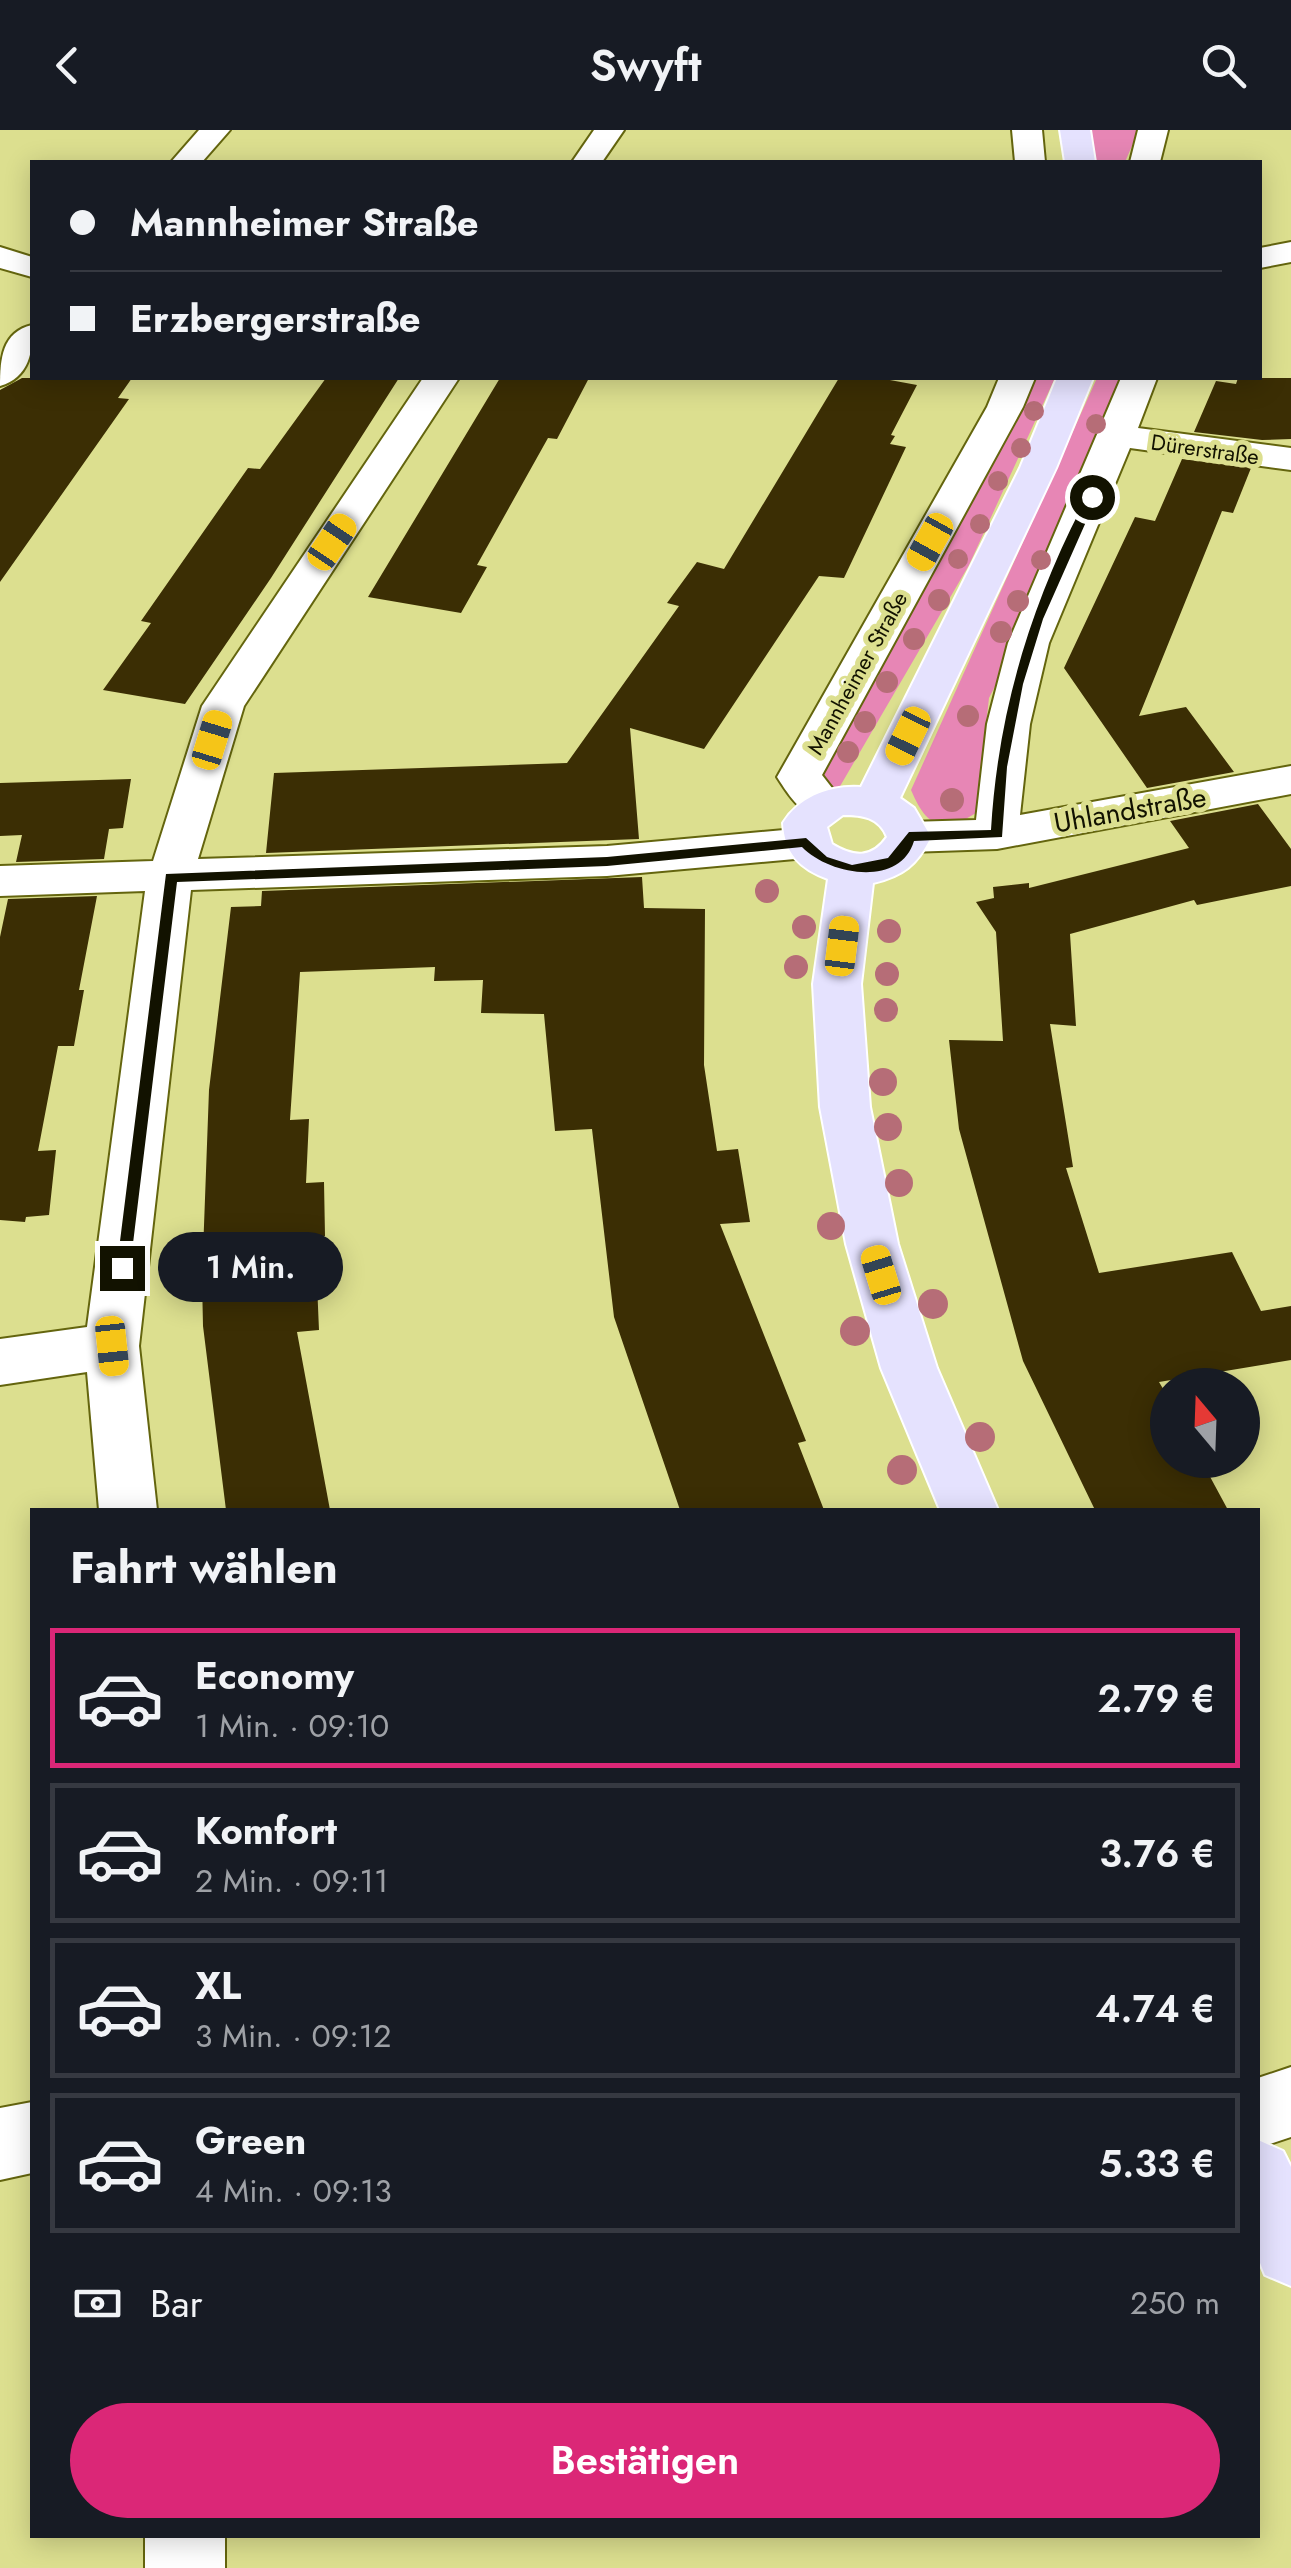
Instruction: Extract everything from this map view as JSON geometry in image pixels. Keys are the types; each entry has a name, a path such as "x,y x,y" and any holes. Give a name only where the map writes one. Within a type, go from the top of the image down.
{"main road":[{"path":"1075,130 1080,160"},
{"path":"875,804 1038,468 1074,380"},
{"path":"843,801 875,804 897,815 909,836 905,849 892,862 852,870 822,860 815,824 843,801"},
{"path":"852,870 837,984 845,1106 872,1244 909,1368 969,1508"},
{"path":"1260,2180 1291,2249"}],"street":[{"path":"188,160 215,130"},
{"path":"587,160 609,130"},
{"path":"1027,130 1030,160"},
{"path":"1146,160 1153,130"},
{"path":"1262,258 1291,252"},
{"path":"0,256 30,266"},
{"path":"0,375 30,338"},
{"path":"128,1508 112,1346 170,877 222,706 440,380"},
{"name":"Mannheimer Straße","path":"815,824 799,777 1005,407 1016,380"},
{"path":"997,834 1001,767 1017,684 1037,619 1119,436 1137,380"},
{"name":"Dürerstraße","path":"1119,436 1291,459"},
{"name":"Uhlandstraße","path":"909,836 997,834 1291,780"},
{"path":"0,881 607,861 815,824"},
{"path":"0,1362 112,1346"},
{"path":"1260,2112 1291,2102"},
{"path":"0,2144 30,2138"},
{"path":"185,2538 185,2568"}],"shaded area":[{"path":"1090,130 1139,130 1126,160 1095,160"},
{"path":"1027,380 1054,380 969,565 839,788 833,793 815,784 1012,419"},
{"path":"1096,380 1122,380 1016,645 989,698 976,813 953,824 936,823 922,811 911,790"}],"building":[{"path":"22,378 131,380 118,398 129,399 0,582 0,390"},
{"path":"1291,378 1291,439 1262,440 1194,432 1216,381 1236,384 1237,380"},
{"path":"325,380 398,380 185,704 103,690 151,623 141,621 248,468 260,469"},
{"path":"499,380 588,380 557,439 548,438 477,565 487,567 461,613 368,597"},
{"path":"838,380 890,380 917,385 891,435 895,436 890,444 906,447 844,578 819,576 704,749 630,728 639,839 266,853 274,773 567,763 679,606 667,603 697,562 724,569"},
{"path":"1182,459 1251,468 1233,513 1222,511 1139,716 1186,707 1234,772 1147,788 1064,668 1135,517 1155,521"},
{"path":"131,779 123,828 109,829 104,859 16,862 22,835 0,836 0,783"},
{"path":"1258,804 1291,849 1291,886 1197,905 1194,900 1070,934 1076,1026 1050,1024 1073,1167 1066,1168 1099,1273 1232,1252 1261,1311 1291,1306 1291,1360 1243,1368 1150,1368 1150,1478 1211,1478 1227,1508 1094,1508 1023,1361 959,1129 949,1040 1003,1041 996,932 976,902 994,898 993,887 1029,883 1029,888 1189,848 1170,821"},
{"path":"642,877 644,908 705,909 704,1065 717,1151 738,1149 750,1222 720,1224 806,1441 798,1443 823,1508 679,1508 614,1317 592,1129 555,1131 544,1014 481,1013 483,980 434,981 435,967 300,972 290,1120 309,1119 306,1183 324,1182 325,1236 315,1237 319,1330 297,1332 330,1508 226,1508 203,1326 209,1090 231,907 261,906 262,891"},
{"path":"97,896 79,990 84,990 74,1046 58,1046 38,1151 56,1150 49,1215 26,1217 25,1222 0,1220 0,937 8,899"}],"route":[{"path":"122,1268 170,877 607,861 806,843 822,860 852,870 892,862 905,849 909,836 997,834 1001,767 1017,684 1037,619 1092,497"}]}
